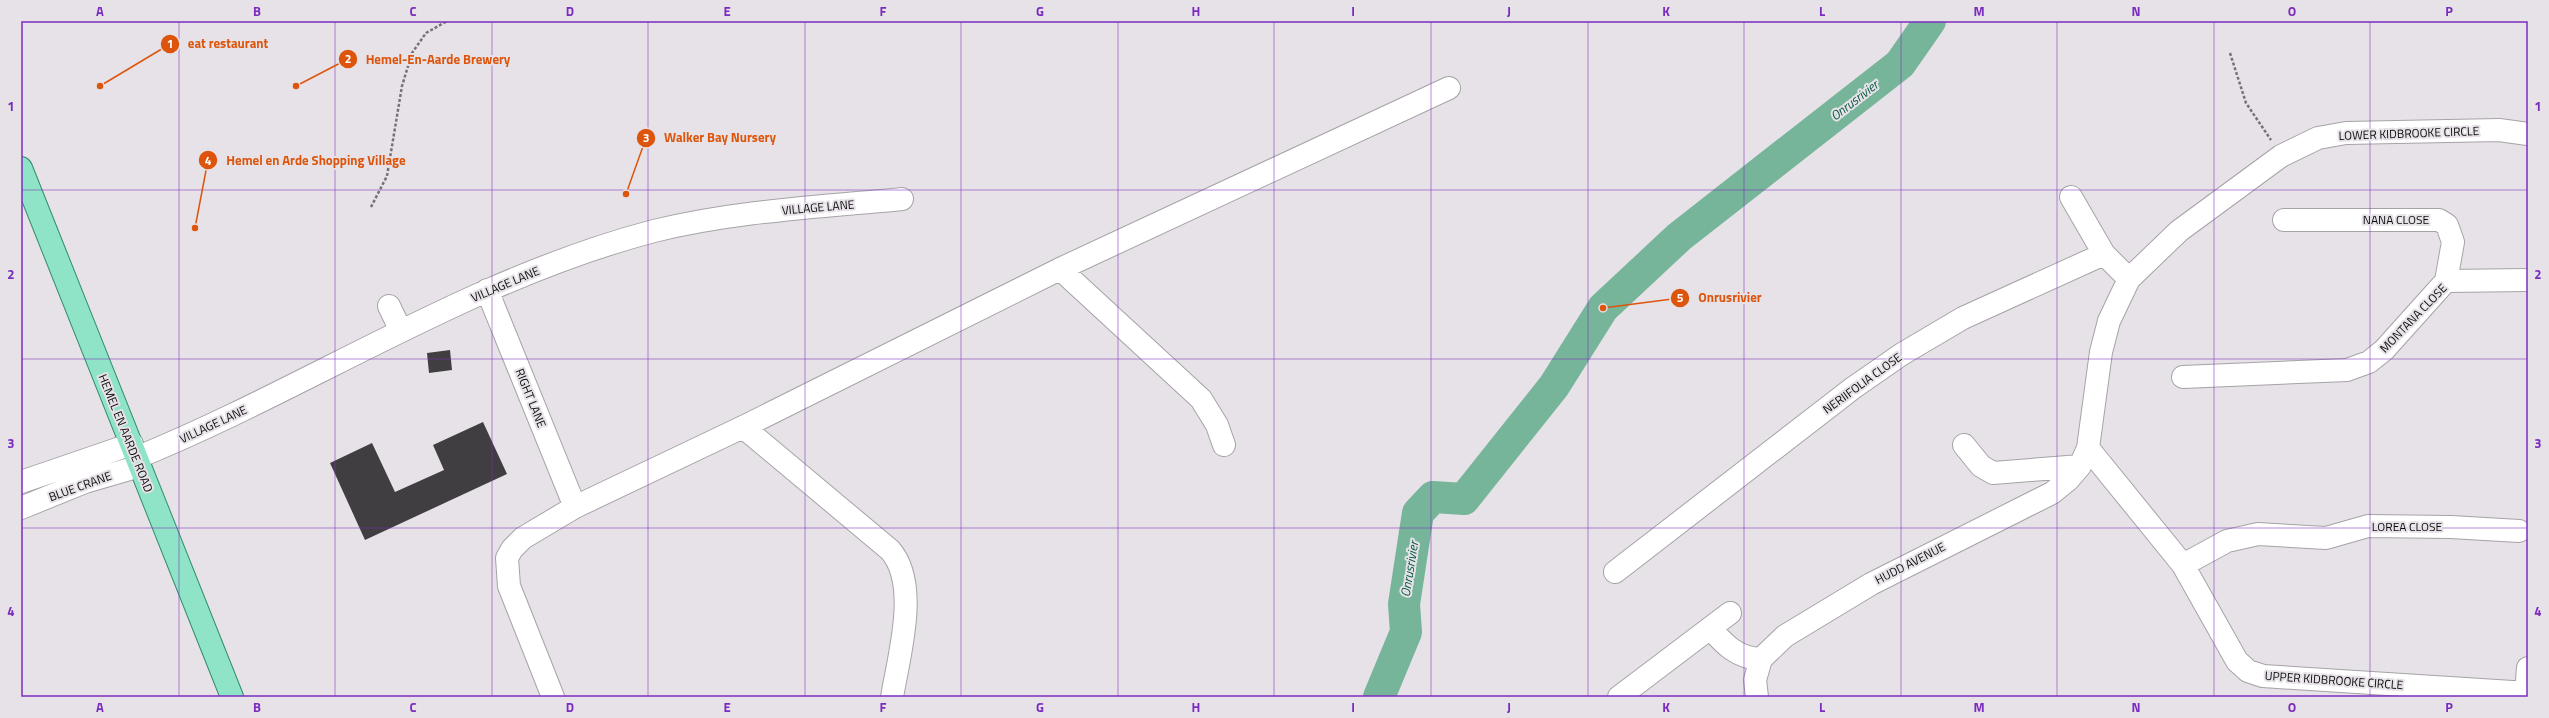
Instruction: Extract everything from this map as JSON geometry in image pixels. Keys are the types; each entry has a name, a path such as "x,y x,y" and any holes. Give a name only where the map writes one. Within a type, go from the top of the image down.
{"main road":[{"name":"HEMEL EN AARDE ROAD","path":"21,168 232,697"}],"street":[{"path":"553,697 511,594 506,569 507,558 512,549 523,538 575,507 743,427 1060,269 1449,88"},
{"name":"LOWER KIDBROOKE CIRCLE","path":"2084,457 2101,352 2109,320 2129,279 2179,231 2281,156 2318,138 2346,134 2499,130 2528,134"},
{"path":"2071,197 2104,254 2129,279"},
{"name":"VILLAGE LANE","path":"136,456 213,425 401,331 487,290 538,269 652,232 704,220 902,200"},
{"name":"NANA CLOSE","path":"2284,220 2439,220 2447,225 2453,242 2446,281"},
{"name":"NERIIFOLIA CLOSE","path":"1615,572 1846,392 1902,354 1963,318 2104,254"},
{"path":"1060,269 1201,399 1217,425 1224,445"},
{"name":"MONTANA CLOSE","path":"2183,377 2347,370 2369,362 2384,350 2446,281 2528,280"},
{"name":"RIGHT LANE","path":"487,290 575,507"},
{"path":"389,306 401,331"},
{"path":"743,427 890,550 898,560 905,580 905,610 892,697"},
{"path":"1964,445 1981,466 1993,473 2084,457"},
{"name":"BLUE CRANE","path":"21,482 45,474 136,456"},
{"name":"BLUE CRANE","path":"21,508 85,482 136,456"},
{"name":"UPPER KIDBROOKE CIRCLE","path":"2084,457 2184,565 2237,661 2248,671 2263,676 2527,693"},
{"name":"HUDD AVENUE","path":"1761,659 1785,636 1871,584 2052,493 2068,480 2084,457"},
{"path":"45,474 52,495"},
{"name":"LOREA CLOSE","path":"2184,565 2227,541 2258,534 2326,538 2350,530 2376,526 2451,527 2519,531"},
{"path":"1619,697 1730,613"},
{"path":"1710,628 1736,653 1750,659 1761,659 1755,680 1757,697"},
{"path":"2527,693 2528,668"}],"path":[{"path":"371,207 387,176 402,86 412,54 426,33 447,21"},
{"path":"2230,53 2246,103 2281,156"}],"building":[{"path":"450,350 452,370 429,373 427,353"},
{"path":"483,422 507,474 365,540 330,463 372,443 395,492 444,470 433,445"}],"waterway":[{"name":"Onrusrivier","path":"1379,697 1406,632 1404,604 1418,513 1433,497 1464,499 1554,386 1603,308 1679,237 1900,64 1930,21"}],"place":[{"name":"eat restaurant","path":"100,86"},
{"name":"Hemel-En-Aarde Brewery","path":"296,86"},
{"name":"Walker Bay Nursery","path":"626,194"},
{"name":"Hemel en Arde Shopping Village","path":"195,228"},
{"name":"Onrusrivier","path":"1603,308"}]}
